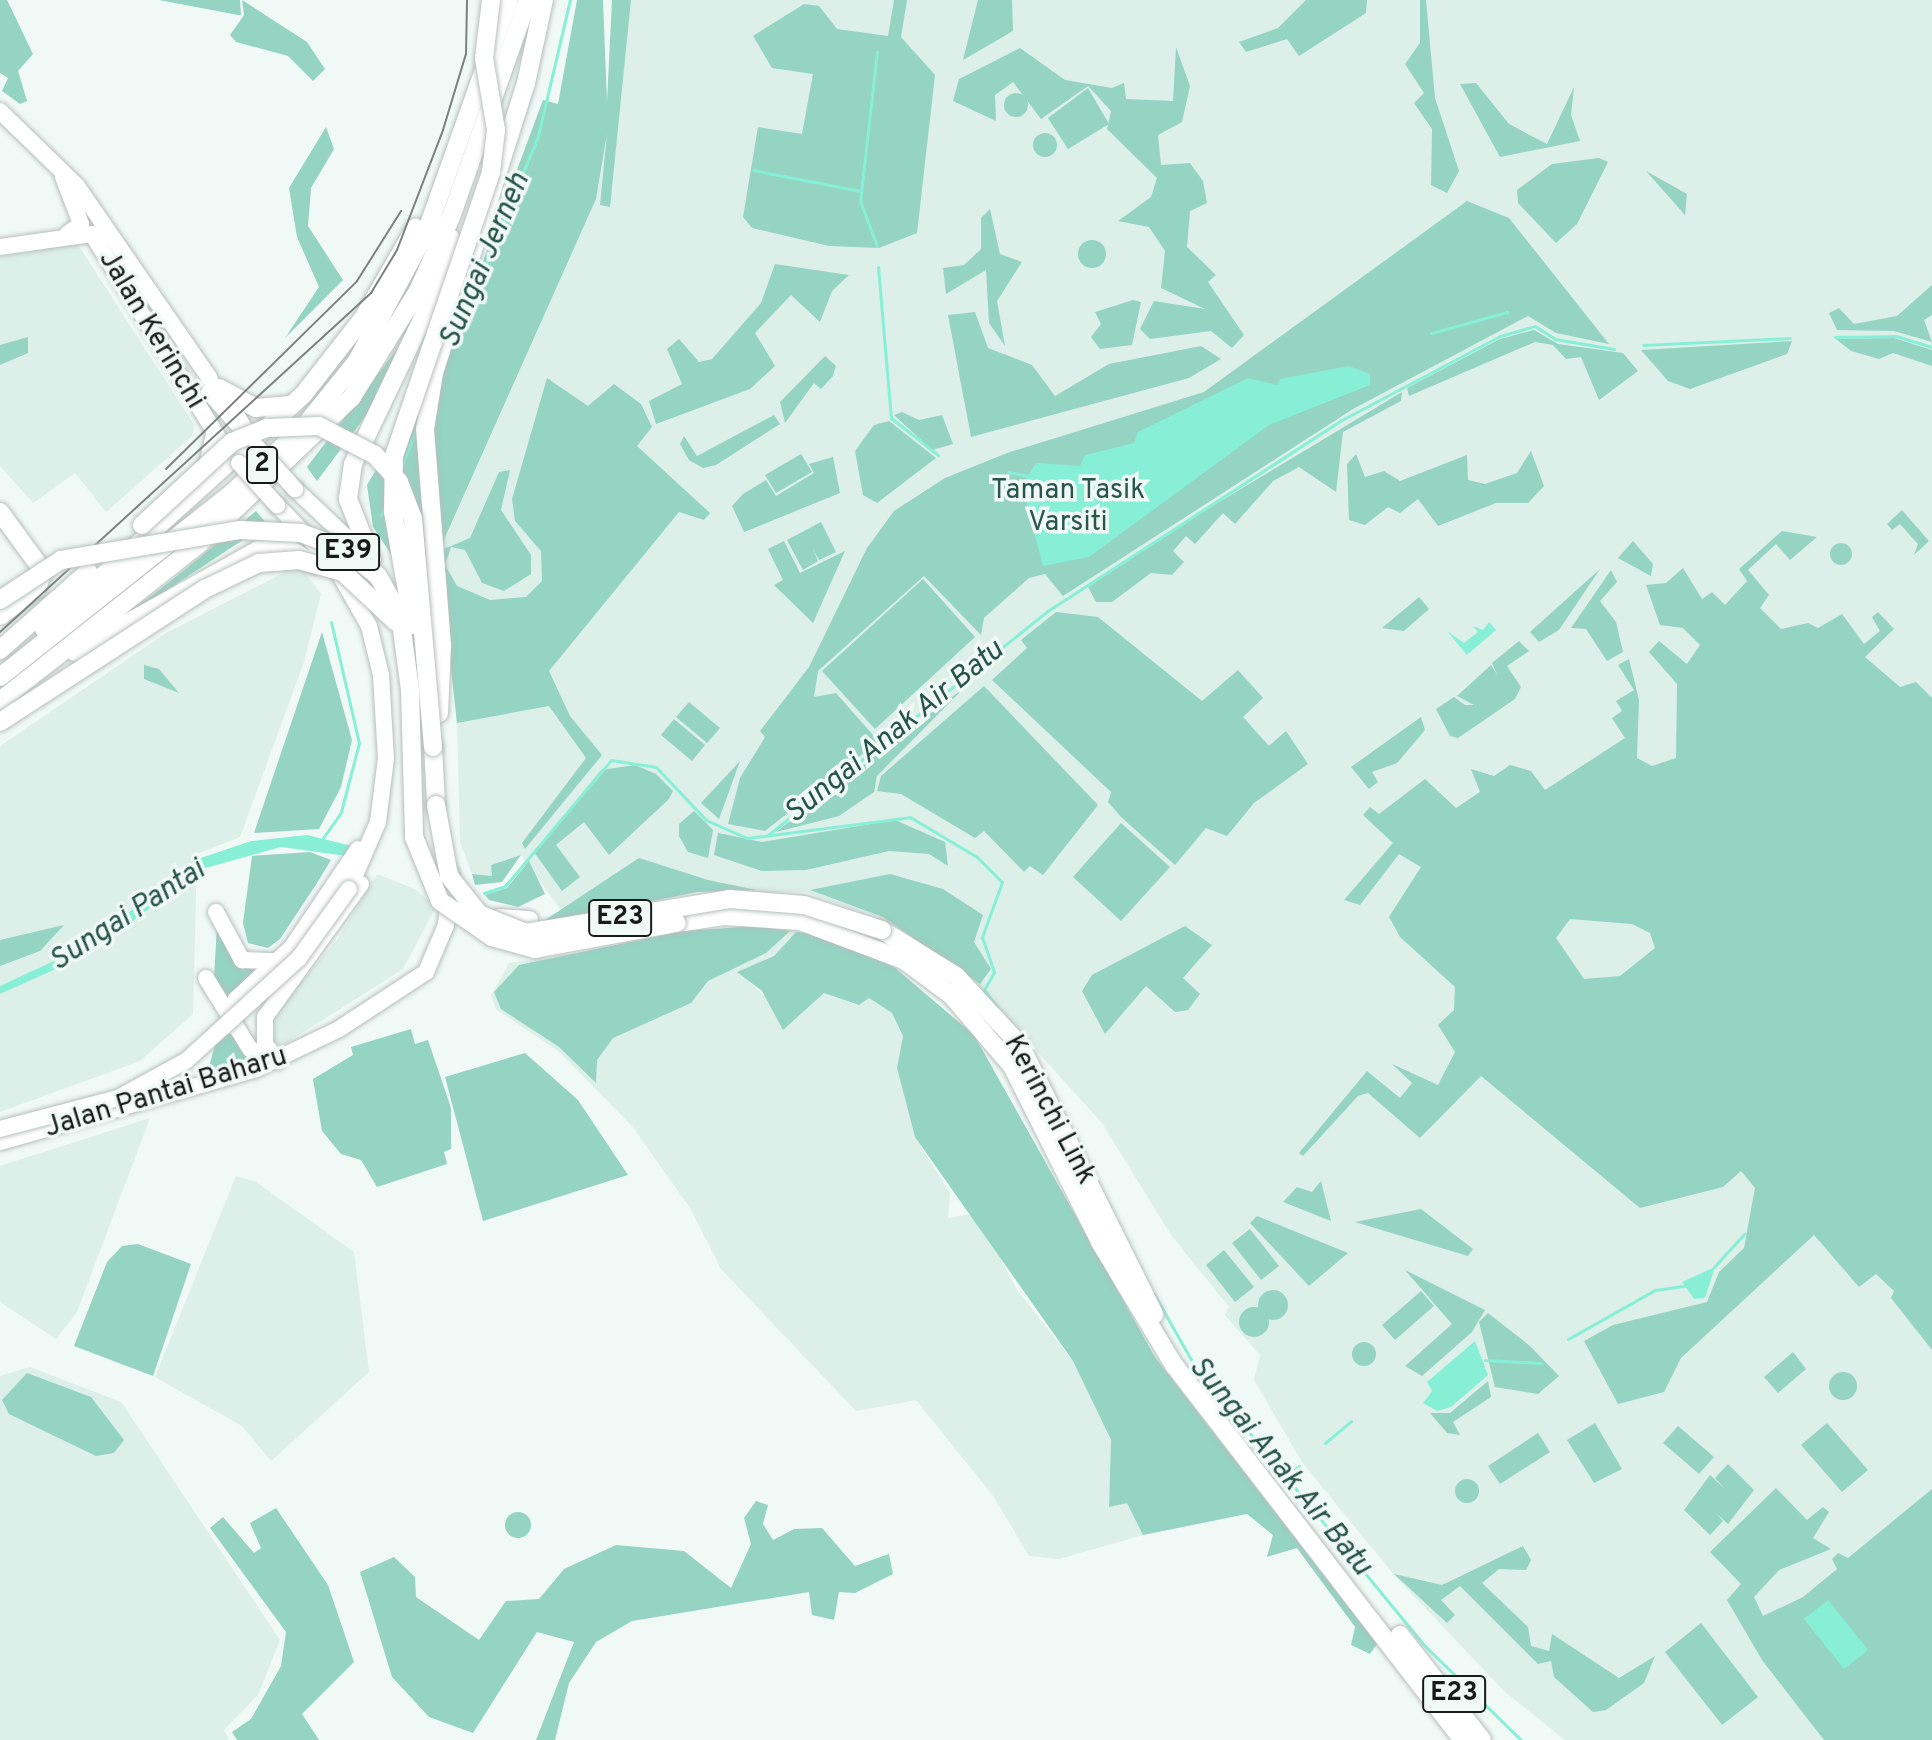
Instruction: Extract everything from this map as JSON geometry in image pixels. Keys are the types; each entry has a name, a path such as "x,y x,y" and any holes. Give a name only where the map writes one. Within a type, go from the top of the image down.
{"highway":[{"path":"463,920 436,884 422,835 419,659 391,476 401,428 491,172 496,130 484,58 491,0"},
{"name":"2","path":"0,677 303,428 376,332 444,187 509,0"},
{"name":"2","path":"0,701 201,542 322,432 392,338 451,217 528,0"},
{"path":"433,747 442,645 425,429 434,373 475,250 544,0"},
{"path":"0,668 194,492 254,444 291,405 364,317 444,187"},
{"path":"372,560 348,499 353,464 425,313 451,248 451,217"},
{"path":"211,383 256,408 291,405"},
{"path":"0,650 232,442 267,428 333,430 375,455 399,482 413,518 433,747"},
{"path":"194,492 215,434"},
{"path":"0,512 43,571 37,588 0,616"},
{"name":"E39","path":"0,600 61,560 241,530 301,533 364,563 392,595 404,643"},
{"path":"25,680 258,550 288,548 347,586"},
{"path":"0,722 231,573 272,560 315,562 357,580 396,622 404,643 416,846 434,892 463,920"},
{"name":"Kerinchi Link","path":"433,747 438,841 449,876 479,914 502,926 542,934 730,899 804,905 882,930 956,976 1020,1045 1176,1358 1407,1653"},
{"name":"Kerinchi Link","path":"463,920 535,949 725,916 800,921 904,960 951,995 1012,1066 1100,1242 1174,1365 1407,1653"},
{"name":"E23","path":"1407,1653 1463,1740"},
{"name":"E23","path":"1407,1653 1481,1740"},
{"name":"E23","path":"1407,1653 1496,1740"}],"main road":[{"name":"Jalan Kerinchi","path":"0,111 28,131 63,177 84,195 254,444"},
{"name":"Jalan Kerinchi","path":"5,246 79,229 63,177"},
{"name":"Jalan Kerinchi","path":"5,246 95,237 215,434 236,460"},
{"name":"Jalan Pantai Baharu","path":"0,1142 278,1061 426,972 446,925 451,869 422,639 372,560 295,489 254,444"},
{"name":"Jalan Pantai Baharu","path":"0,1129 118,1098 187,1060 299,958 349,889 378,822 386,758 377,656 347,586 236,460"},
{"path":"386,758 410,708 432,708"},
{"path":"232,1026 236,999 277,961 378,822"},
{"path":"278,1061 265,1044 265,1017 363,880 378,845 378,822"},
{"path":"451,869 480,905 530,919"},
{"path":"480,905 487,947"},
{"path":"216,912 242,960 277,961"},
{"path":"206,978 232,1026 250,1049 278,1061"}],"shaded area":[{"path":"631,0 1932,0 1932,1740 1565,1740 1504,1691 1394,1575 1302,1462 1254,1380 1260,1355 1225,1315 1229,1307 1171,1235 1102,1123 979,987 933,951 885,921 806,892 697,892 569,921 521,855 492,865 493,876 472,874 460,842 457,723 439,552 596,199"},
{"path":"77,243 194,425 192,436 106,512 75,473 33,503 0,466 0,257"},
{"path":"299,565 321,594 304,662 240,837 197,854 193,1014 140,1061 0,1112 0,746 166,633"},
{"path":"377,874 415,889 436,907 403,969 280,1047 267,1033 269,1019 337,940"},
{"path":"756,926 796,932 774,956 738,972 769,1000 808,1003 825,993 858,1005 869,997 892,1013 903,1036 897,1068 915,1137 950,1193 948,1218 977,1213 1017,1290 1073,1361 1111,1440 1109,1506 1127,1502 1143,1535 1059,1559 1029,1556 994,1497 916,1400 856,1411 721,1269 690,1208 632,1126 558,1051 496,1009 491,996 509,963"},
{"path":"150,1118 77,1312 56,1339 0,1302 0,1166"},
{"path":"236,1176 256,1182 354,1252 369,1372 271,1461 242,1426 155,1377"},
{"path":"30,1367 121,1402 280,1640 258,1695 224,1730 229,1740 0,1740 0,1376"}],"green space":[{"path":"0,0 7,0 33,54 18,71 27,101 20,104 2,91 8,78 0,73"},
{"path":"159,0 240,0 241,15 238,15"},
{"path":"242,0 307,42 325,69 313,81 288,56 236,42 230,35 244,15"},
{"path":"577,0 603,0 607,102 612,0 631,0 610,207 600,205 607,134 596,199 439,551 470,538 499,472 510,470 501,510 531,555 531,574 504,591 482,583 465,550 451,547 445,565 457,586 490,600 526,597 542,581 541,551 515,521 512,499 547,378 588,406 614,384 641,404 652,427 637,446 710,513 704,520 679,512 549,671 570,716 602,755 525,849 522,843 586,758 549,706 457,723 446,624 433,617 373,527 367,485 414,406 429,406 543,100 558,104"},
{"path":"894,0 907,0 901,37 935,75 917,233 879,248 829,246 752,228 743,217 758,127 802,134 813,74 772,68 753,36 804,4 819,6 837,29 888,36"},
{"path":"978,0 1012,0 1013,31 963,60"},
{"path":"1306,0 1367,0 1366,13 1299,56 1287,39 1246,52 1239,42 1278,28"},
{"path":"1420,0 1426,0 1435,98 1459,171 1447,193 1431,185 1432,129 1414,103 1424,93 1405,64 1420,43"},
{"path":"1176,47 1190,86 1182,122 1158,135 1161,165 1190,163 1203,181 1207,203 1190,211 1187,247 1216,275 1208,282 1244,335 1232,348 1211,331 1150,339 1140,329 1154,301 1205,309 1161,288 1165,251 1149,227 1118,221 1151,197 1157,178 1107,129 1111,111 1088,86 1041,119 1013,82 995,95 996,121 953,101 959,79 1020,48 1065,80 1112,88 1124,83 1126,99 1173,101"},
{"path":"1476,83 1509,124 1547,144 1574,87 1571,115 1580,141 1500,157 1460,84"},
{"path":"1088,88 1109,124 1068,149 1048,118"},
{"path":"1016,93 1024,97 1028,105 1024,113 1016,117 1008,113 1004,105 1008,97"},
{"path":"326,127 334,149 311,188 308,226 343,280 285,338 319,287 297,237 289,188"},
{"path":"1045,133 1053,137 1057,145 1053,153 1045,157 1037,153 1033,145 1037,137"},
{"path":"1599,158 1608,162 1577,224 1556,243 1518,203 1517,190 1552,164"},
{"path":"1646,171 1687,194 1685,215"},
{"name":"Taman Tasik Varsiti","path":"1467,201 1509,218 1609,344 1556,333 1528,316 1353,409 1063,596 1045,574 1029,578 984,618 981,635 924,576 818,671 814,697 836,693 873,735 898,726 765,831 728,824 740,778 765,737 760,731 809,667 867,548 894,511 945,478 1007,453 1204,392"},
{"path":"990,209 1000,254 1022,262 997,301 1005,346 989,323 986,270 946,294 943,268 964,265 981,249 981,218"},
{"path":"1092,240 1102,244 1106,254 1102,264 1092,268 1082,264 1078,254 1082,244"},
{"path":"775,264 849,275 832,291 820,322 791,295 755,333 775,366 750,389 656,424 649,401 682,384 667,349 679,339 699,362 712,359 761,303"},
{"path":"1932,285 1932,315 1924,320 1932,342 1894,331 1837,330 1829,313 1839,308 1854,324 1897,316"},
{"path":"1133,300 1141,302 1132,345 1100,349 1091,337 1101,324 1095,312"},
{"path":"975,312 988,348 1032,365 1055,396 1109,364 1201,346 1221,359 1189,378 971,437 948,315"},
{"path":"1534,330 1558,344 1623,353 1638,371 1599,400 1581,357 1566,359 1553,345 1535,342 1409,396 1407,388 1500,339"},
{"path":"407,336 388,386 317,481 307,467"},
{"path":"28,337 28,353 0,365 0,345"},
{"path":"1894,338 1932,350 1932,366 1893,353 1879,359 1851,351 1836,339"},
{"path":"1792,341 1787,354 1690,389 1668,381 1641,350"},
{"path":"825,356 836,366 833,376 821,389 814,383 785,423 780,402"},
{"path":"1402,392 1401,401 1343,432 1336,492 1299,467 1273,481 1235,524 1223,513 1195,544 1186,536 1173,551 1184,562 1172,575 1151,573 1112,602 1096,602 1088,587 1153,542"},
{"path":"902,412 919,420 942,415 953,444 932,450 894,415"},
{"path":"774,415 780,424 716,465 703,468 689,460 680,444 684,436 697,456"},
{"path":"889,421 936,458 877,503 863,495 855,451 874,425"},
{"path":"1531,451 1544,486 1528,503 1496,503 1438,526 1418,499 1400,513 1388,507 1365,525 1349,520 1347,464 1356,454 1365,477 1384,471 1400,481 1467,455 1468,480 1485,484 1517,473"},
{"path":"801,454 812,472 776,493 765,475"},
{"path":"833,457 840,493 744,532 732,506 743,494 766,480 776,496 814,473 809,464"},
{"path":"1902,510 1929,541 1914,555 1918,544 1900,524 1892,530 1887,524"},
{"path":"256,511 267,524 120,621 188,567"},
{"path":"821,522 836,552 819,560 813,549 818,561 803,570 787,540"},
{"path":"1782,531 1817,537 1790,560 1776,544 1748,570 1769,595 1760,608 1781,629 1808,623 1818,628 1842,614 1864,644 1880,631 1872,617 1878,612 1894,629 1865,657 1900,687 1916,682 1932,698 1932,1350 1891,1298 1894,1291 1876,1274 1859,1287 1814,1235 1681,1358 1664,1392 1618,1404 1584,1341 1613,1325 1707,1302 1719,1272 1744,1248 1755,1188 1741,1171 1723,1187 1640,1208 1481,1076 1420,1138 1368,1093 1358,1096 1303,1156 1299,1153 1367,1071 1400,1098 1412,1083 1392,1064 1438,1085 1455,1052 1438,1025 1454,1010 1455,987 1400,937 1389,917 1421,867 1399,854 1360,905 1344,900 1393,843 1363,815 1370,807 1379,814 1425,779 1456,808 1480,792 1471,769 1494,776 1510,765 1531,771 1545,790 1625,738 1612,718 1622,711 1616,701 1634,690 1618,665 1629,659 1639,700 1637,758 1652,766 1676,758 1677,684 1649,652 1659,641 1687,664 1700,645 1683,628 1660,625 1646,585 1666,583 1683,568 1702,599 1712,592 1725,605 1747,581 1739,569","holes":["1570,919 1632,924 1650,933 1655,948 1620,976 1584,979 1556,938"]},
{"path":"784,541 800,573 845,551 813,623 774,585 783,580 768,549"},
{"path":"1633,541 1653,564 1651,576 1618,558"},
{"path":"1837,543 1845,543 1852,554 1845,565 1837,565 1830,558 1830,550"},
{"path":"1600,569 1559,630 1539,642 1530,632"},
{"path":"1611,570 1617,582 1600,601 1616,622 1623,652 1607,661 1586,629 1571,628"},
{"path":"923,579 975,637 875,729 822,671"},
{"path":"1419,597 1429,609 1404,631 1382,628"},
{"path":"1056,612 1098,617 1202,701 1238,670 1263,698 1243,717 1269,746 1286,731 1308,764 1254,803 1227,836 1206,828 1175,865 1121,817 1108,802 1111,792 992,680 1027,648 1021,640"},
{"path":"322,632 352,740 341,787 319,829 254,833"},
{"path":"1519,641 1529,651 1507,666 1521,687 1515,699 1458,738 1450,736 1436,709 1454,697 1465,705 1474,705 1457,696 1491,665 1498,676 1492,663"},
{"path":"144,665 159,669 179,693 144,679"},
{"path":"984,686 1098,805 1043,875 1030,866 1024,872 984,831 975,838 901,794 877,791 881,776"},
{"path":"965,687 877,776 874,792 839,816 776,832"},
{"path":"689,702 720,728 707,743 676,717"},
{"path":"1421,717 1425,730 1397,763 1372,772 1378,782 1369,789 1351,767"},
{"path":"674,719 705,745 692,761 661,735"},
{"path":"740,761 719,819 701,803"},
{"path":"635,765 656,774 673,791 669,799 609,855 584,822 556,845 580,877 562,891 534,852 601,770"},
{"path":"694,811 713,830 708,858 688,852 679,836 679,824"},
{"path":"895,820 945,842 948,866 929,854 889,851 806,870 762,871 714,855 718,833 762,842"},
{"path":"1121,823 1170,867 1121,921 1073,877"},
{"path":"310,852 331,860 280,939 268,948 248,943 243,923 252,856"},
{"path":"521,855 502,882 475,885 472,874 492,876 491,865"},
{"path":"639,858 708,880 756,890 697,892 539,924"},
{"path":"529,861 545,894 518,907 489,900 485,895 507,888"},
{"path":"890,874 943,889 983,915 974,942 991,969 980,984 883,917 810,890"},
{"path":"217,924 235,964 257,971 228,1005 214,980"},
{"path":"64,925 40,951 0,966 0,940"},
{"path":"756,926 790,931 766,953 708,981 691,1003 613,1038 597,1060 596,1083 559,1047 501,1009 494,992 519,965 683,931"},
{"path":"1185,926 1212,945 1183,978 1200,994 1188,1010 1175,1012 1146,986 1105,1034 1082,991 1092,975"},
{"path":"796,932 818,933 894,967 974,1035 1155,1357 1377,1644 1370,1654 1351,1645 1355,1627 1297,1548 1267,1557 1273,1535 1247,1514 1143,1535 1127,1503 1109,1507 1111,1440 1073,1361 915,1137 897,1068 903,1036 892,1013 869,998 859,1005 824,993 783,1030 762,991 737,972 774,956"},
{"path":"228,1029 256,1062 207,1075 216,1040"},
{"path":"411,1029 415,1044 428,1040 451,1108 451,1149 444,1152 447,1164 377,1187 361,1160 341,1154 322,1131 313,1079 353,1055 351,1047"},
{"path":"525,1053 578,1100 628,1175 483,1221 445,1077"},
{"path":"1321,1181 1331,1221 1283,1202 1297,1187 1312,1192"},
{"path":"1421,1209 1473,1249 1468,1256 1355,1222"},
{"path":"1257,1216 1348,1253 1309,1286 1250,1223"},
{"path":"1250,1229 1279,1266 1261,1280 1232,1243"},
{"path":"138,1244 191,1264 153,1376 74,1346 107,1262 122,1246"},
{"path":"1224,1250 1254,1287 1235,1302 1206,1265"},
{"path":"1405,1270 1485,1310 1472,1332 1422,1376 1405,1366 1452,1324"},
{"path":"1273,1290 1279,1291 1287,1299 1287,1311 1279,1319 1273,1320 1267,1319 1259,1311 1258,1305 1259,1299 1267,1291"},
{"path":"1421,1291 1434,1306 1395,1340 1382,1325"},
{"path":"1254,1307 1260,1308 1268,1316 1268,1328 1260,1336 1254,1337 1248,1336 1240,1328 1239,1322 1240,1316 1248,1308"},
{"path":"1488,1313 1530,1346 1559,1376 1538,1394 1495,1387 1479,1322"},
{"path":"1364,1342 1375,1349 1376,1354 1369,1365 1364,1366 1353,1359 1352,1354 1359,1343"},
{"path":"1793,1352 1806,1369 1778,1393 1764,1377"},
{"path":"1843,1372 1853,1376 1857,1386 1853,1396 1843,1400 1833,1396 1829,1386 1833,1376"},
{"path":"27,1373 91,1397 124,1440 114,1453 96,1456 9,1414 2,1400"},
{"path":"1488,1381 1491,1397 1453,1422 1460,1435 1447,1433 1430,1413 1450,1413"},
{"path":"1595,1423 1622,1469 1594,1483 1567,1440"},
{"path":"1827,1423 1868,1470 1842,1492 1801,1445"},
{"path":"1678,1426 1714,1457 1699,1474 1663,1443"},
{"path":"1538,1433 1550,1452 1500,1484 1488,1466"},
{"path":"1728,1464 1754,1490 1728,1524 1715,1512 1723,1521 1710,1535 1684,1510 1710,1475 1725,1489 1715,1478"},
{"path":"1467,1479 1478,1486 1479,1491 1472,1502 1467,1503 1456,1496 1455,1491 1462,1480"},
{"path":"1776,1488 1807,1520 1823,1507 1829,1512 1813,1538 1831,1549 1779,1570 1754,1597 1763,1616 1803,1597 1837,1569 1832,1559 1838,1553 1848,1558 1932,1489 1932,1740 1824,1740 1762,1660 1727,1600 1741,1584 1710,1552"},
{"path":"756,1501 768,1505 763,1524 773,1540 794,1529 822,1528 855,1566 889,1554 893,1574 855,1593 839,1592 834,1620 812,1615 809,1592 632,1621 596,1642 569,1683 555,1740 536,1740 574,1642 537,1632 473,1733 429,1717 392,1677 360,1572 394,1557 415,1577 416,1597 479,1640 506,1601 539,1599 564,1569 616,1545 684,1551 731,1588 751,1544 744,1518"},
{"path":"276,1508 328,1585 354,1662 302,1714 319,1740 237,1740 232,1732 251,1719 281,1666 286,1632 210,1528 223,1517 254,1553 261,1548 250,1523"},
{"path":"518,1512 527,1516 531,1525 527,1534 518,1538 509,1534 505,1525 509,1516"},
{"path":"1523,1546 1531,1560 1526,1570 1499,1569 1482,1583 1528,1627 1531,1646 1549,1651 1552,1634 1619,1678 1655,1656 1644,1683 1606,1710 1593,1712 1554,1677 1551,1661 1538,1664 1460,1586 1441,1600 1455,1615 1447,1623 1394,1574 1442,1585"},
{"path":"1701,1623 1758,1697 1722,1725 1665,1652"}],"water":[{"path":"1349,366 1370,374 1370,385 1269,425 1089,557 1043,566 1022,486 1036,463 1080,466 1085,455 1134,443 1138,432 1248,378 1277,385 1280,379"},
{"path":"1489,622 1496,630 1467,655 1447,631 1464,643 1478,632 1473,626 1483,630"},
{"name":"Sungai Pantai","path":"307,835 352,846 347,856 281,847 202,869 89,954 0,994 0,986 84,947 198,859 251,841"},
{"path":"1715,1267 1705,1298 1694,1299 1682,1282"},
{"path":"1475,1341 1488,1375 1451,1407 1437,1411 1423,1403 1432,1391 1427,1382"},
{"path":"1828,1600 1868,1650 1844,1669 1804,1619"}],"waterway":[{"name":"Sungai Jerneh","path":"454,340 538,136 570,0"},
{"path":"877,52 860,201 877,246"},
{"path":"753,170 860,191"},
{"path":"878,267 891,418 938,455"},
{"path":"1431,333 1507,312"},
{"name":"Sungai Anak Air Batu","path":"768,835 1046,612 1340,421 1500,336 1535,326 1555,339 1614,349"},
{"name":"Sungai Anak Air Batu","path":"1835,337 1896,336 1932,347"},
{"name":"Sungai Anak Air Batu","path":"1643,345 1790,338"},
{"name":"Sungai Jerneh","path":"402,465 417,428"},
{"path":"1008,472 1029,476"},
{"name":"Sungai Jerneh","path":"381,515 385,506"},
{"name":"Sungai Jerneh","path":"323,838 341,812 359,743 331,622"},
{"name":"Sungai Anak Air Batu","path":"484,893 505,886 611,760 656,767 706,820 747,838 910,817 977,857 1002,882 982,937 994,972 984,990 997,1007"},
{"path":"1714,1267 1744,1234"},
{"path":"1568,1339 1655,1290 1685,1286"},
{"name":"Sungai Anak Air Batu","path":"1154,1294 1194,1365 1422,1643 1521,1740"},
{"path":"1485,1360 1541,1363"},
{"path":"1325,1443 1351,1421"},
{"path":"1287,1476 1299,1466"}],"tram line":[{"path":"0,632 371,293 397,250 443,130 466,54 467,0"},
{"path":"166,469 357,281 401,211"}]}
